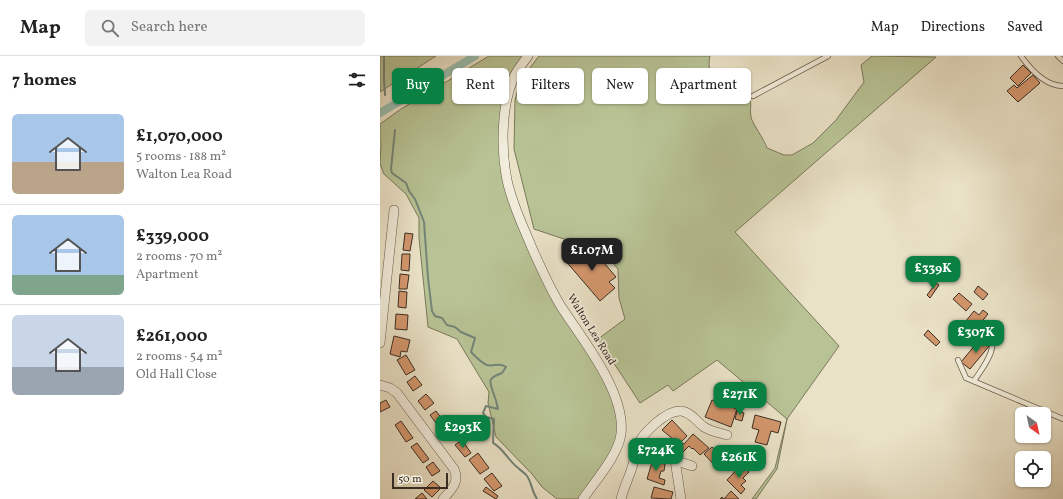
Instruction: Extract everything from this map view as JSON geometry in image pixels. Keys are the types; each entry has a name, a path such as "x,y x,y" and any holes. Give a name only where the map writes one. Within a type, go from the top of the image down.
{"street":[{"name":"Walton Lea Road","path":"528,56 513,78 506,104 503,144 507,180 517,214 546,279 560,306 605,375 617,400 621,420 617,446 584,498"},
{"path":"380,343 394,210"},
{"path":"380,385 390,388 397,393 454,469 456,477 455,484 443,499"},
{"path":"621,499 623,490 634,464 637,447 648,430 664,417 676,412 687,412 705,428 727,435"},
{"path":"637,447 692,466"},
{"path":"675,460 681,499"}],"lane":[{"path":"753,96 828,56"},
{"path":"1021,56 1044,80 1052,85 1063,86"},
{"path":"1058,56 1063,61"},
{"path":"974,381 991,352 992,338 988,330"},
{"path":"958,360 966,378 1063,419"}],"green space":[{"path":"380,56 436,56 417,68 392,68 392,84 380,92"},
{"path":"489,56 528,56 522,68 517,68 517,80 509,97 509,68 469,68"},
{"path":"539,56 710,56 709,68 656,68 656,104 751,104 752,120 767,148 784,155 792,155 813,143 836,120 864,82 861,65 872,56 936,57 735,232 839,346 787,419 717,360 673,391 668,385 640,403 598,339 625,319 619,298 618,269 599,247 594,248 587,254 579,244 534,229 514,149 515,100 517,92 517,104 584,104 584,68 530,68"},
{"path":"452,78 452,104 506,104 507,180 546,279 617,400 621,434 583,499 557,499 542,487 532,474 496,437 488,403 489,392 457,339 428,327 419,238 419,218 406,194 384,174 380,164 380,124 409,104 444,104 444,83"},
{"path":"787,419 777,469 756,499 752,499 775,468"}],"building":[{"path":"1023,65 1031,73 1018,86 1010,78"},
{"path":"1033,75 1040,83 1018,102 1007,91 1014,85 1017,88"},
{"path":"405,233 413,234 410,251 403,250"},
{"path":"579,246 588,257 595,252 616,277 609,282 615,288 600,301 564,259"},
{"path":"402,254 410,254 409,271 401,270"},
{"path":"400,274 409,275 407,289 399,289"},
{"path":"936,283 939,285 930,298 927,295"},
{"path":"978,286 988,294 983,300 974,292"},
{"path":"399,291 407,292 406,308 398,307"},
{"path":"959,293 972,304 966,311 953,299"},
{"path":"983,310 988,314 971,335 961,327 974,311 979,315"},
{"path":"396,314 408,315 407,330 395,329"},
{"path":"928,330 940,342 936,346 924,335"},
{"path":"394,336 410,340 407,352 401,351 400,357 390,354"},
{"path":"981,338 990,345 970,369 961,362"},
{"path":"406,355 415,370 406,375 397,360"},
{"path":"415,376 422,385 413,391 407,382"},
{"path":"426,394 434,403 425,410 418,401"},
{"path":"386,400 390,407 380,412 380,403"},
{"path":"712,400 737,409 731,427 705,417"},
{"path":"436,411 445,423 439,427 430,415"},
{"path":"737,411 744,413 742,421 735,419"},
{"path":"755,415 781,422 778,433 771,431 767,445 755,442 759,430 752,428"},
{"path":"672,420 687,436 681,442 679,440 676,442 678,445 673,449 669,444 674,440 662,430"},
{"path":"401,421 413,438 406,442 395,425"},
{"path":"448,425 456,435 450,440 442,429"},
{"path":"693,434 709,448 700,455 689,446 683,452 678,447 682,443 684,444"},
{"path":"462,440 471,453 465,457 455,445"},
{"path":"417,443 429,459 423,463 411,447"},
{"path":"712,447 727,462 719,470 704,454"},
{"path":"478,453 489,468 480,474 469,460"},
{"path":"653,459 665,464 664,471 661,471 659,478 665,480 664,485 647,479"},
{"path":"433,462 440,471 432,476 426,467"},
{"path":"742,464 749,472 743,478 746,481 741,485 745,489 741,494 727,480"},
{"path":"492,473 502,486 494,491 484,479"},
{"path":"433,481 441,488 432,497 424,490"},
{"path":"486,487 498,496 496,499 483,491"},
{"path":"654,487 673,492 671,499 651,498"},
{"path":"731,491 739,499 724,499"},
{"path":"422,493 427,499 415,499"}],"waterway":[{"path":"384,56 385,95"},
{"path":"380,113 475,56"},
{"path":"395,130 391,169 392,173 406,183 409,191 415,199 424,222 432,311 435,316 442,318 447,325 455,327 461,332 475,338 471,352 480,361 487,365 501,365 506,367 502,373 494,376 490,382 498,409 486,406 483,413 486,417 494,419 493,443 497,445 526,475 537,499"}]}
